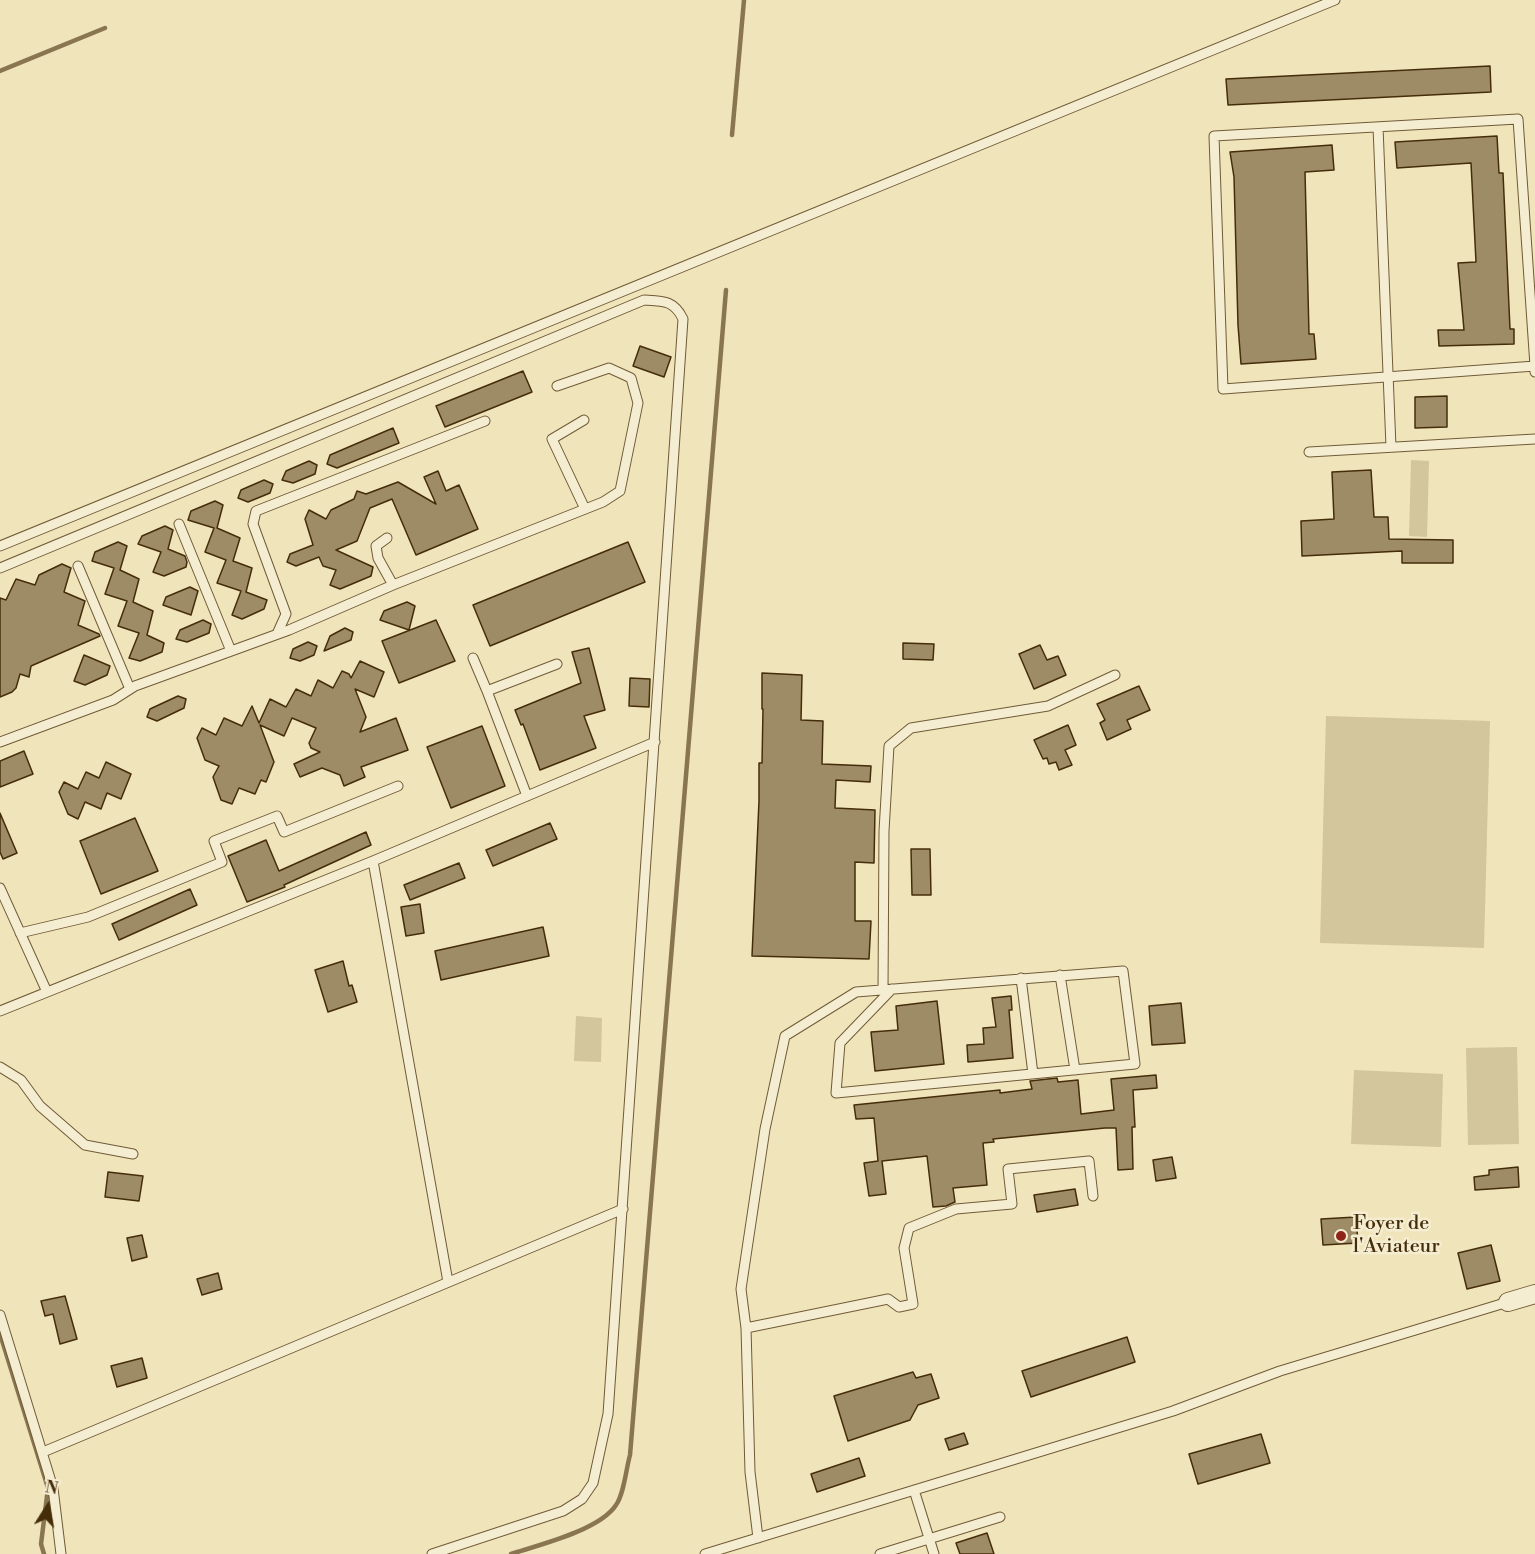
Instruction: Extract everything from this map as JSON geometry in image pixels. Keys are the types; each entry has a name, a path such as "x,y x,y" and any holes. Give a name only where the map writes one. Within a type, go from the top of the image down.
{"street":[{"path":"1508,1302 1535,1294"}],"lane":[{"path":"0,546 1335,0"},
{"path":"1535,366 1223,388 1214,136 1518,119 1535,366 1535,372"},
{"path":"1378,127 1391,447"},
{"path":"0,567 644,300 667,302 679,310 683,319 608,1414 593,1483 582,1499 562,1511 432,1554"},
{"path":"0,742 113,700 135,686 277,634 393,585 603,502 620,491 638,403 631,378 609,368 558,386"},
{"path":"584,420 552,439 585,509"},
{"path":"277,634 286,614 253,524 256,511 485,421"},
{"path":"1309,452 1535,439"},
{"path":"179,524 231,651"},
{"path":"387,538 376,546 378,558 393,585"},
{"path":"78,566 130,689"},
{"path":"473,658 527,796"},
{"path":"487,692 557,664"},
{"path":"758,1538 750,1472 746,1329 741,1289 765,1130 785,1036 856,992 888,990 1021,978 1123,971 1135,1064 836,1093 840,1043 888,990 884,831 889,746 911,728 1048,706 1114,675"},
{"path":"0,1011 373,861 655,742"},
{"path":"20,933 88,917 222,862 214,842 277,816 284,832 398,786"},
{"path":"373,861 448,1282"},
{"path":"0,888 47,992"},
{"path":"1060,975 1075,1070"},
{"path":"1021,978 1033,1074"},
{"path":"0,1067 21,1080 40,1106 85,1144 133,1154"},
{"path":"746,1329 888,1299 899,1307 913,1304 904,1248 909,1228 957,1209 1012,1204 1008,1169 1089,1161 1093,1196"},
{"path":"42,1452 623,1209"},
{"path":"705,1554 1173,1411 1280,1371 1508,1302"},
{"path":"0,1315 53,1488 61,1554"},
{"path":"914,1490 934,1554"},
{"path":"880,1554 1000,1517"}],"shaded area":[{"path":"1411,460 1429,461 1427,537 1409,536"},
{"path":"1326,716 1490,721 1484,948 1320,943"},
{"path":"576,1016 602,1018 601,1062 574,1061"},
{"path":"1517,1047 1519,1144 1468,1145 1466,1048"},
{"path":"1354,1070 1443,1074 1441,1147 1351,1144"}],"building":[{"path":"1490,66 1491,92 1228,105 1226,79"},
{"path":"1497,136 1499,173 1503,173 1510,329 1514,329 1514,344 1439,346 1438,330 1464,330 1458,263 1476,262 1471,163 1397,168 1395,142"},
{"path":"1332,145 1334,170 1305,172 1309,334 1314,334 1316,359 1241,364 1234,177 1230,152"},
{"path":"640,346 671,357 664,377 633,366"},
{"path":"523,371 532,392 445,427 436,406"},
{"path":"1447,396 1447,427 1415,428 1415,397"},
{"path":"393,428 399,443 337,468 327,464 330,455"},
{"path":"309,461 317,465 315,474 293,483 282,480 286,471"},
{"path":"1371,470 1374,517 1388,517 1389,539 1453,540 1453,563 1402,563 1402,551 1302,556 1301,521 1334,519 1332,472"},
{"path":"438,471 446,491 459,485 478,529 416,555 392,499 370,508 357,541 336,550 373,567 371,576 340,589 330,585 336,570 323,566 319,557 296,566 287,562 290,554 313,545 305,519 309,510 326,519 331,510 354,499 357,491 366,494 398,482 436,504 424,477"},
{"path":"264,480 273,484 270,493 248,502 238,498 241,490"},
{"path":"215,501 223,505 217,528 240,538 233,561 252,568 246,592 267,600 264,609 242,619 232,615 241,591 217,583 226,560 205,552 214,528 188,520 191,511"},
{"path":"165,526 173,530 168,549 185,556 187,562 186,567 164,576 153,572 161,552 138,544 142,536"},
{"path":"118,542 127,546 120,570 139,579 133,602 153,611 147,635 164,643 162,652 140,661 129,658 139,633 118,626 127,601 105,594 114,568 92,561 95,552"},
{"path":"628,542 645,582 490,646 473,605"},
{"path":"62,564 71,568 64,592 85,601 78,625 100,636 31,666 29,677 20,674 16,688 0,697 0,598 6,600 16,579 35,585 39,575"},
{"path":"190,587 198,591 191,615 163,605 166,597"},
{"path":"407,602 415,606 409,630 380,620 384,611"},
{"path":"203,620 211,624 209,633 187,642 176,639 180,630"},
{"path":"436,620 455,661 399,683 382,641"},
{"path":"345,628 353,632 351,640 324,651 330,636"},
{"path":"308,642 317,646 314,655 300,661 290,658 293,649"},
{"path":"903,643 934,644 933,660 903,659"},
{"path":"1040,645 1047,660 1058,656 1066,675 1034,689 1019,654"},
{"path":"589,648 605,710 584,716 596,748 540,770 523,724 521,725 515,710 581,683 572,652"},
{"path":"84,655 110,666 107,675 85,685 74,681"},
{"path":"360,661 384,672 374,697 355,689 366,717 360,732 396,718 408,750 361,767 365,777 344,786 340,775 322,768 300,777 294,764 320,752 311,748 309,743 316,728 292,718 284,736 260,725 274,762 266,782 261,780 255,794 239,788 232,804 221,800 213,777 219,766 205,760 197,738 202,728 216,735 224,718 242,726 252,706 259,723 270,699 286,707 296,689 311,696 318,680 333,688 342,671 349,674 351,678"},
{"path":"762,673 802,675 801,720 823,721 822,764 871,766 870,782 836,780 835,808 875,810 874,863 855,862 855,921 871,921 869,959 752,956 759,763 762,763"},
{"path":"630,678 650,679 649,707 629,706"},
{"path":"1139,686 1150,710 1127,720 1131,729 1107,740 1100,723 1105,720 1097,704"},
{"path":"178,696 186,699 184,708 157,721 147,717 150,709"},
{"path":"1068,725 1076,745 1065,750 1072,765 1059,770 1056,762 1049,764 1047,758 1043,759 1034,740"},
{"path":"482,726 505,786 451,808 427,747"},
{"path":"24,751 33,774 0,787 0,761"},
{"path":"106,762 131,774 121,799 107,793 101,809 85,802 78,819 68,814 59,792 64,782 78,789 86,772 99,778"},
{"path":"0,813 17,853 3,859 0,852"},
{"path":"135,818 158,871 101,894 80,841"},
{"path":"550,823 557,839 493,866 486,850"},
{"path":"366,832 371,845 284,885 285,887 247,902 228,856 266,840 279,871"},
{"path":"911,849 930,849 931,895 912,895"},
{"path":"459,863 465,878 410,900 404,885"},
{"path":"190,889 197,905 119,940 112,924"},
{"path":"420,904 424,933 406,936 401,907"},
{"path":"543,927 549,956 441,980 435,951"},
{"path":"343,961 349,986 352,985 357,1002 328,1012 315,970"},
{"path":"1011,996 1012,1010 1009,1010 1013,1058 968,1062 967,1045 984,1044 983,1028 996,1027 992,998"},
{"path":"937,1001 944,1064 875,1071 871,1032 898,1030 896,1006"},
{"path":"1181,1003 1185,1043 1152,1045 1149,1006"},
{"path":"1156,1075 1157,1088 1133,1090 1135,1127 1132,1127 1133,1169 1118,1170 1116,1128 993,1139 994,1142 983,1143 987,1185 953,1188 955,1202 946,1206 933,1207 927,1156 882,1161 886,1194 869,1196 864,1163 878,1161 874,1118 856,1119 854,1105 1000,1090 1000,1093 1032,1089 1030,1081 1057,1078 1058,1082 1078,1080 1081,1114 1114,1110 1111,1079"},
{"path":"1172,1157 1176,1178 1156,1181 1153,1160"},
{"path":"1518,1167 1519,1187 1475,1190 1474,1177 1489,1175 1489,1170"},
{"path":"108,1172 143,1176 139,1201 105,1197"},
{"path":"1075,1189 1078,1205 1037,1212 1034,1195"},
{"path":"1356,1217 1358,1243 1323,1245 1321,1219"},
{"path":"142,1235 147,1257 132,1261 127,1238"},
{"path":"1491,1245 1500,1281 1467,1289 1458,1253"},
{"path":"218,1273 222,1289 202,1295 197,1279"},
{"path":"65,1296 77,1339 60,1344 53,1314 45,1316 41,1301"},
{"path":"1127,1337 1135,1362 1031,1397 1022,1371"},
{"path":"142,1358 147,1378 117,1387 111,1366"},
{"path":"913,1372 916,1378 931,1374 939,1398 918,1405 910,1420 848,1441 834,1396"},
{"path":"964,1433 968,1444 949,1450 945,1439"},
{"path":"1261,1434 1270,1463 1198,1484 1189,1454"},
{"path":"859,1458 865,1476 817,1492 811,1474"},
{"path":"987,1533 994,1554 960,1554 956,1543"}],"waterway":[{"path":"732,135 744,0"},
{"path":"0,71 105,28"},
{"path":"511,1554 568,1536 608,1514 621,1495 630,1455 726,290"},
{"path":"0,1334 48,1488 41,1544 44,1554"}],"place":[{"name":"Foyer de l'Aviateur","path":"1341,1236"}]}
